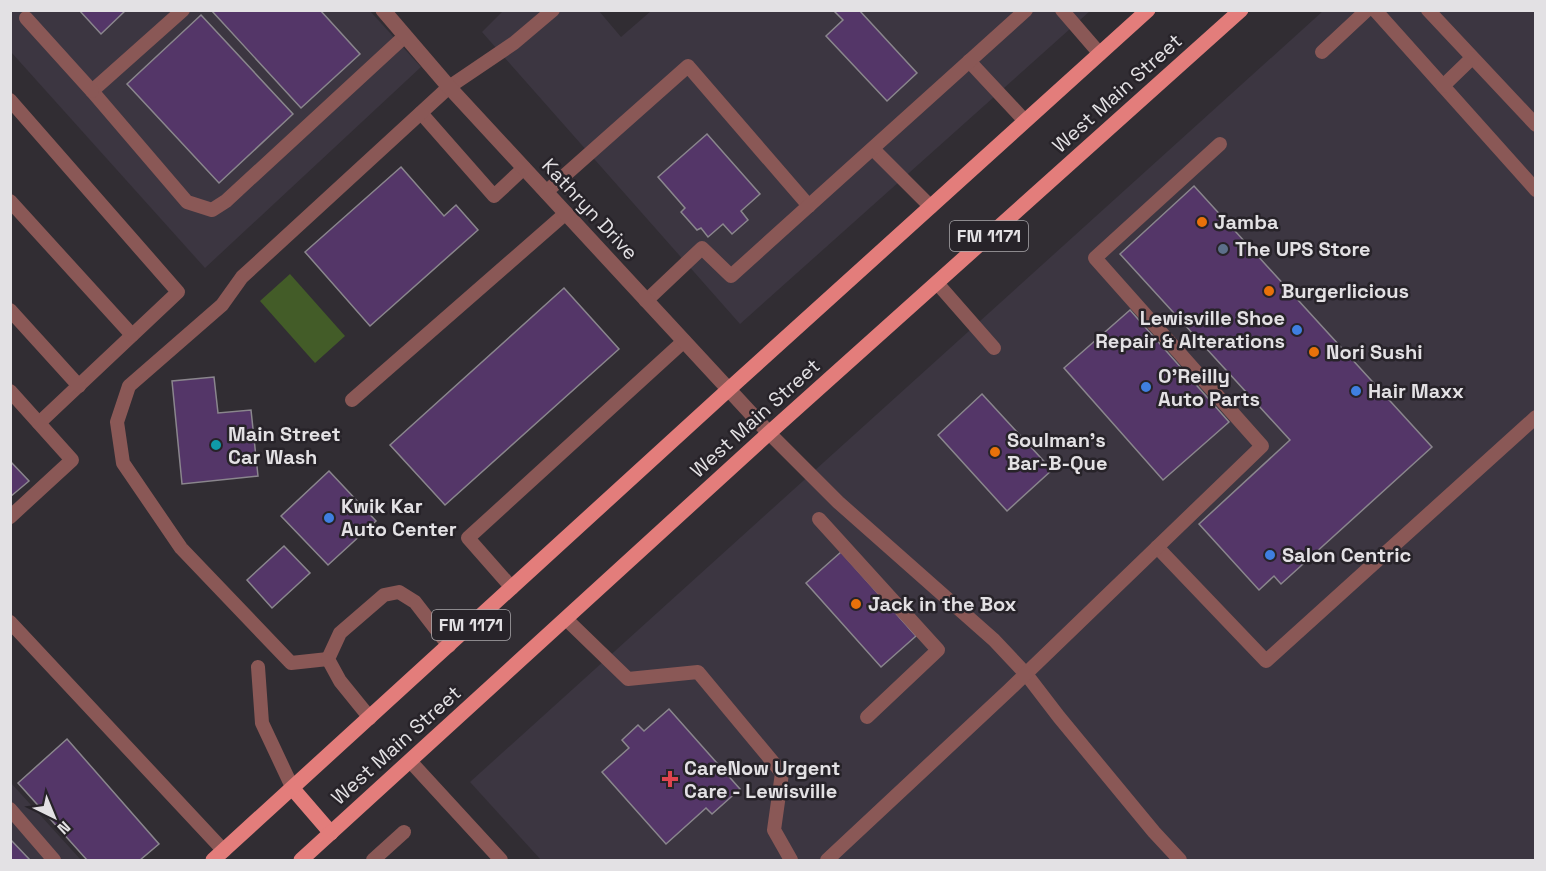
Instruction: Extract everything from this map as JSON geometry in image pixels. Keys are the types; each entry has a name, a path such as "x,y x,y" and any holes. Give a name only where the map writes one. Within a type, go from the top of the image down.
{"main road":[{"name":"West Main Street","path":"219,856 729,389 1148,10"},
{"name":"West Main Street","path":"301,861 769,433 1241,10"},
{"path":"293,789 332,833"}],"street":[{"name":"Kathryn Drive","path":"383,10 448,87 769,433"}],"lane":[{"path":"92,91 183,10"},
{"path":"328,659 291,663 181,548 123,463 117,422 129,386 222,305 242,277 448,87 514,43 553,10"},
{"path":"646,301 702,248 731,276 1026,10"},
{"path":"1062,10 1100,54"},
{"path":"1322,52 1367,10"},
{"path":"1375,10 1536,190"},
{"path":"1428,10 1536,125"},
{"path":"26,18 187,202 212,210 226,201 405,36"},
{"path":"1443,86 1472,58"},
{"path":"969,61 1026,121"},
{"path":"546,192 688,66 809,206"},
{"path":"10,100 178,292 39,423"},
{"path":"421,113 494,196 524,168"},
{"path":"827,861 1026,674 1262,446 1095,258 1220,144"},
{"path":"873,149 931,207"},
{"path":"10,201 132,335"},
{"path":"352,400 566,213"},
{"path":"937,283 994,348"},
{"path":"10,310 79,386"},
{"path":"512,588 468,538 684,341"},
{"path":"10,391 72,460 10,517"},
{"path":"1157,547 1266,661 1536,417"},
{"path":"769,433 838,502 994,640 1026,674 1133,807 1180,861"},
{"path":"819,519 938,650 867,717"},
{"path":"328,659 340,633 384,595 399,592 415,602 449,646"},
{"path":"566,619 628,679 698,672 782,773 774,830 791,861"},
{"path":"10,622 219,856"},
{"path":"328,659 340,681 370,718"},
{"path":"258,667 262,723 293,789"},
{"path":"410,760 501,861"},
{"path":"10,809 54,861"},
{"path":"373,861 404,832"}],"shaded area":[{"path":"504,10 599,11 621,37 651,11 1090,11 740,324 482,32"},
{"path":"10,11 370,11 421,67 205,268 11,52"},
{"path":"1323,11 1535,11 1535,860 541,860 470,782"},
{"path":"11,783 81,860 11,860"}],"green space":[{"path":"290,274 345,336 315,363 260,301"}],"building":[{"path":"79,10 126,10 101,34"},
{"path":"211,10 320,10 360,54 301,108"},
{"path":"833,10 859,10 917,73 887,101 826,36 843,20"},
{"path":"201,15 293,114 219,183 127,84"},
{"path":"707,134 760,194 741,211 748,220 732,234 723,224 708,237 701,228 697,230 681,212 685,208 658,177"},
{"path":"401,167 444,216 456,205 478,230 370,326 305,252"},
{"path":"1194,186 1432,447 1281,584 1274,576 1259,590 1199,524 1290,440 1120,254"},
{"path":"564,288 619,349 445,505 390,445"},
{"path":"1130,310 1229,422 1163,480 1064,368"},
{"name":"Main Street Car Wash","path":"214,377 218,413 251,410 258,476 182,484 172,381"},
{"name":"Soulman's Bar-B-Que","path":"982,394 1052,470 1007,511 938,435"},
{"path":"10,461 29,481 10,497"},
{"name":"Kwik Kar Auto Center","path":"329,471 376,521 328,565 281,516"},
{"path":"284,546 310,573 272,608 247,580"},
{"name":"Jack in the Box","path":"841,552 916,636 881,667 806,583"},
{"name":"CareNow Urgent Care - Lewisville","path":"669,709 740,789 712,814 706,808 666,844 602,772 629,748 622,740 638,725 644,731"},
{"path":"67,739 159,844 140,860 87,860 18,783"},
{"path":"10,839 30,860 10,860"}],"place":[{"name":"Jamba","path":"1202,222"},
{"name":"The UPS Store","path":"1223,249"},
{"name":"Burgerlicious","path":"1269,291"},
{"name":"Lewisville Shoe Repair & Alterations","path":"1297,330"},
{"name":"Nori Sushi","path":"1314,352"},
{"name":"O'Reilly Auto Parts","path":"1146,387"},
{"name":"Hair Maxx","path":"1356,391"},
{"name":"Main Street Car Wash","path":"216,445"},
{"name":"Soulman's Bar-B-Que","path":"995,452"},
{"name":"Kwik Kar Auto Center","path":"329,518"},
{"name":"Salon Centric","path":"1270,555"},
{"name":"Jack in the Box","path":"856,604"},
{"name":"CareNow Urgent Care - Lewisville","path":"670,779"}]}
